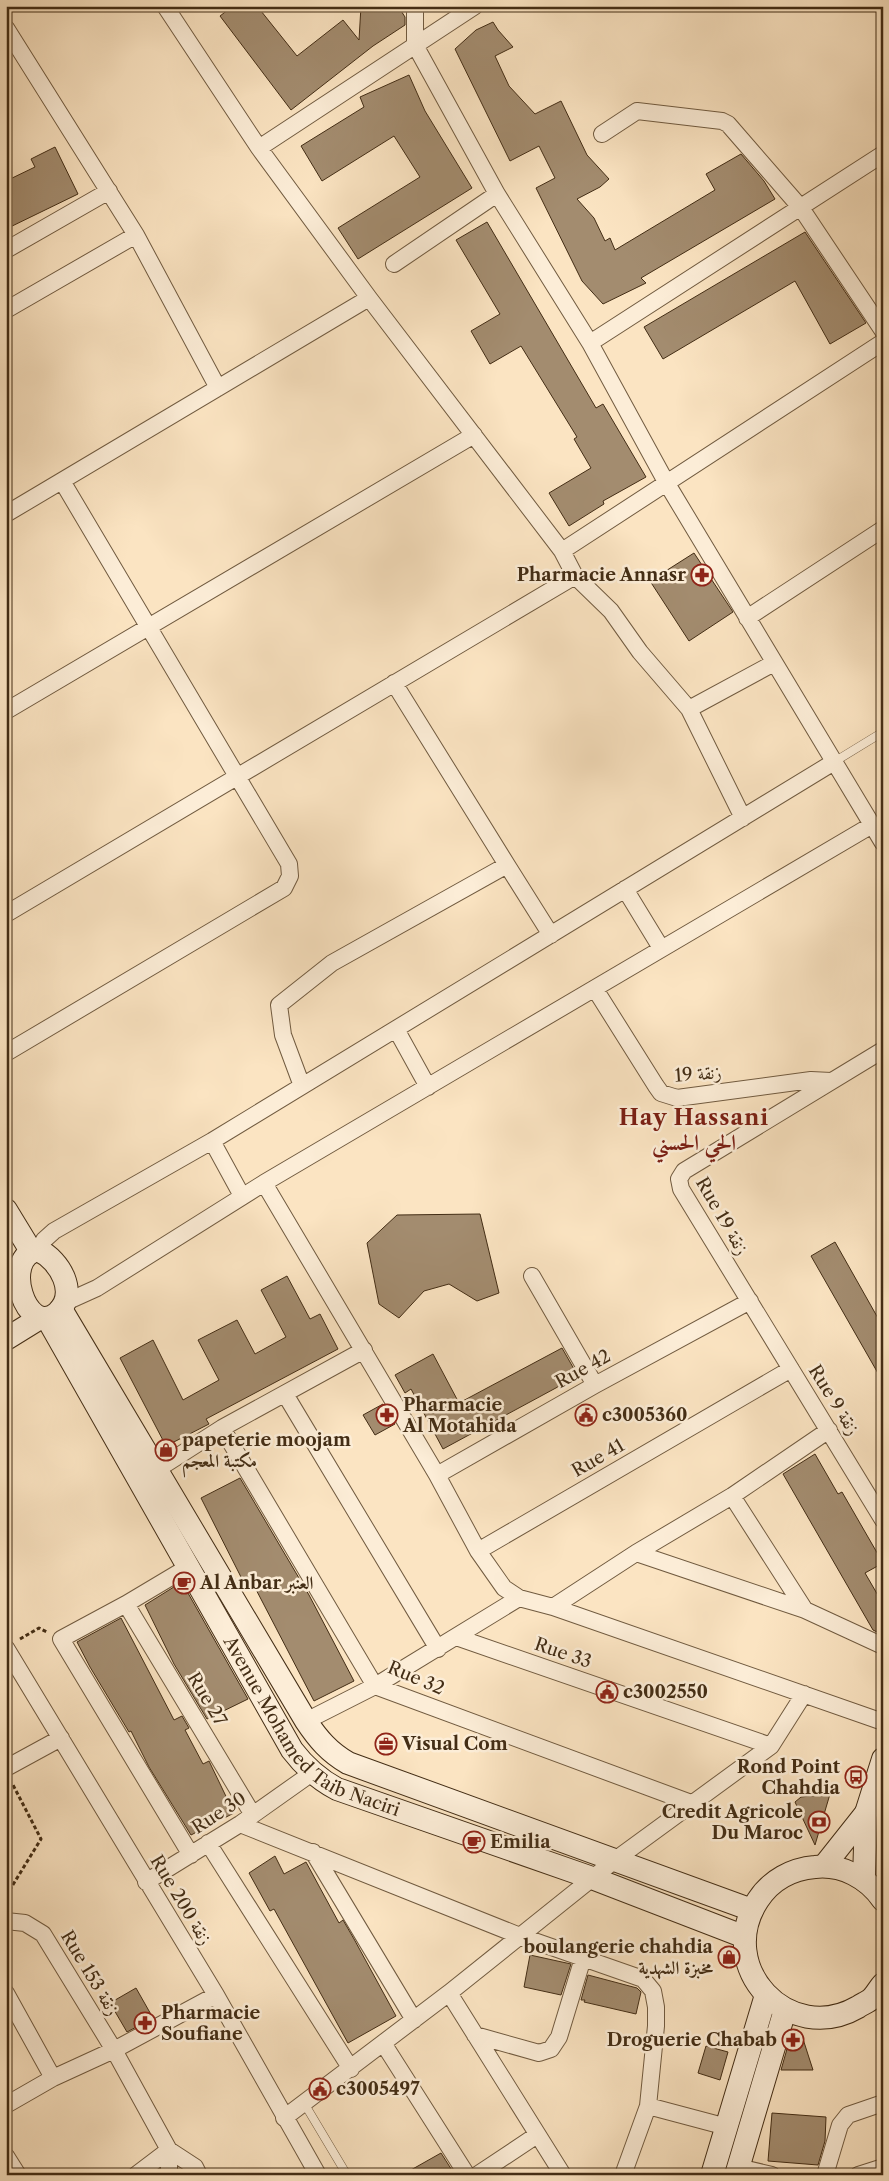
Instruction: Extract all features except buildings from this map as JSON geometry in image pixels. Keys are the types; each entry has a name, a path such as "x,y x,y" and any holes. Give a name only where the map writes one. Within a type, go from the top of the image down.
{"street":[{"path":"165,6 259,148 369,298 562,551 575,576 611,611 640,652 689,710 743,818"},
{"path":"415,6 415,44 497,194 590,343 666,482 883,843"},
{"path":"259,148 475,6"},
{"path":"6,28 136,236 218,388"},
{"path":"602,134 637,111 722,121 733,128 802,208 883,331"},
{"path":"590,343 883,154"},
{"path":"6,250 109,191"},
{"path":"394,264 497,194"},
{"path":"6,310 136,236"},
{"path":"6,514 369,298"},
{"path":"562,551 883,342"},
{"path":"6,711 150,628 474,435"},
{"path":"6,1053 284,888 290,876 289,864 62,481"},
{"path":"747,618 883,529"},
{"path":"6,914 238,778 575,576"},
{"path":"689,710 774,663"},
{"path":"394,683 551,935"},
{"path":"17,1261 54,1231 212,1141 834,762"},
{"path":"6,1339 97,1288 242,1196 872,825"},
{"path":"302,1086 283,1035 279,1005 332,963 507,865"},
{"path":"625,890 661,948"},
{"name":"19 زنقة","path":"595,989 656,1086 669,1097 677,1098 811,1080 831,1081"},
{"path":"396,1029 428,1087"},
{"name":"Rue 19 زنقة","path":"750,1301 681,1189 680,1175 883,1050"},
{"path":"212,1141 242,1196"},
{"path":"264,1183 437,1475 478,1551 504,1588 519,1598 553,1607 883,1722"},
{"path":"6,1210 17,1261 11,1284 16,1298 27,1311 36,1317 54,1312 67,1289 61,1274 52,1260 17,1261"},
{"path":"532,1276 595,1385"},
{"name":"Rue 9 زنقة","path":"750,1301 883,1520"},
{"name":"Rue 42","path":"437,1475 595,1385 750,1301"},
{"name":"Avenue Mohamed Taib Naciri","path":"54,1312 148,1475 322,1744 348,1763 752,1910"},
{"path":"148,1475 222,1428 364,1350"},
{"name":"Rue 41","path":"478,1551 791,1368"},
{"path":"285,1394 438,1649"},
{"name":"Rue 32","path":"222,1428 375,1686 691,1804"},
{"path":"553,1607 636,1553 732,1496 829,1430"},
{"name":"Avenue Mohamed Taib Naciri","path":"148,1475 188,1567 292,1750 322,1782 337,1789 592,1878 745,1937"},
{"path":"732,1496 805,1610"},
{"path":"636,1553 805,1610 883,1646"},
{"path":"188,1567 126,1604 61,1639 191,1856"},
{"path":"306,1721 375,1686 519,1598"},
{"name":"Rue 27","path":"126,1604 247,1819"},
{"name":"Rue 33","path":"456,1637 771,1746"},
{"name":"Rue 200 زنقة","path":"10,1645 61,1738 146,1882 216,1995 318,2175"},
{"path":"284,2118 449,1993 615,1860 771,1746 804,1694"},
{"path":"8,1775 61,1738"},
{"path":"864,1880 866,1813 883,1760"},
{"name":"Rue 30","path":"146,1882 191,1856 312,1773"},
{"path":"824,1866 866,1813"},
{"path":"247,1819 313,1852 520,1936 643,1979 652,1991 656,2007 656,2026 648,2106 623,2175"},
{"path":"208,1843 351,2069"},
{"path":"313,1852 414,2020"},
{"path":"879,1994 845,2015 814,2018 785,2010 766,1995 753,1978 748,1965 745,1937 752,1910 764,1891 781,1877 802,1868 824,1866 845,1870 864,1880 883,1900"},
{"name":"Rue 153 زنقة","path":"6,1921 25,1923 43,1934 114,2050 169,2150 169,2175"},
{"path":"475,2035 539,2053 551,2049 559,2038 583,1958"},
{"path":"6,1993 53,2078"},
{"path":"449,1993 563,2175"},
{"path":"6,2105 53,2078 114,2050 216,1995"},
{"path":"712,2175 766,1995"},
{"path":"772,2175 737,2171 785,2010"},
{"path":"383,2043 467,2175"},
{"path":"826,2175 840,2125 848,2116 883,2103"},
{"path":"648,2106 727,2127"},
{"path":"476,2175 538,2135"},
{"path":"136,2175 169,2150 195,2168 200,2175"},
{"path":"6,2156 18,2175"},
{"path":"858,2175 883,2167"}],"lane":[{"path":"834,762 883,732"},
{"path":"304,2103 347,2175"}],"path":[{"path":"10,1645 39,1628 61,1639"},
{"path":"6,1896 41,1839 8,1775"}],"place":[{"name":"Pharmacie Annasr","path":"702,575"},
{"name":"Pharmacie Al Motahida","path":"387,1415"},
{"name":"c3005360","path":"586,1415"},
{"name":"papeterie moojam مكتبة المعجم","path":"166,1450"},
{"name":"Al Anbar العنبر","path":"184,1583"},
{"name":"c3002550","path":"607,1692"},
{"name":"Visual Com","path":"386,1744"},
{"name":"Rond Point Chahdia","path":"856,1777"},
{"name":"Credit Agricole Du Maroc","path":"819,1822"},
{"name":"Emilia","path":"474,1842"},
{"name":"boulangerie chahdia مخبزة الشهدية","path":"729,1957"},
{"name":"Pharmacie Soufiane","path":"145,2023"},
{"name":"Droguerie Chabab","path":"793,2040"},
{"name":"c3005497","path":"320,2089"}],"district":[{"name":"Hay Hassani الحي الحسني","path":"694,1130"}]}
